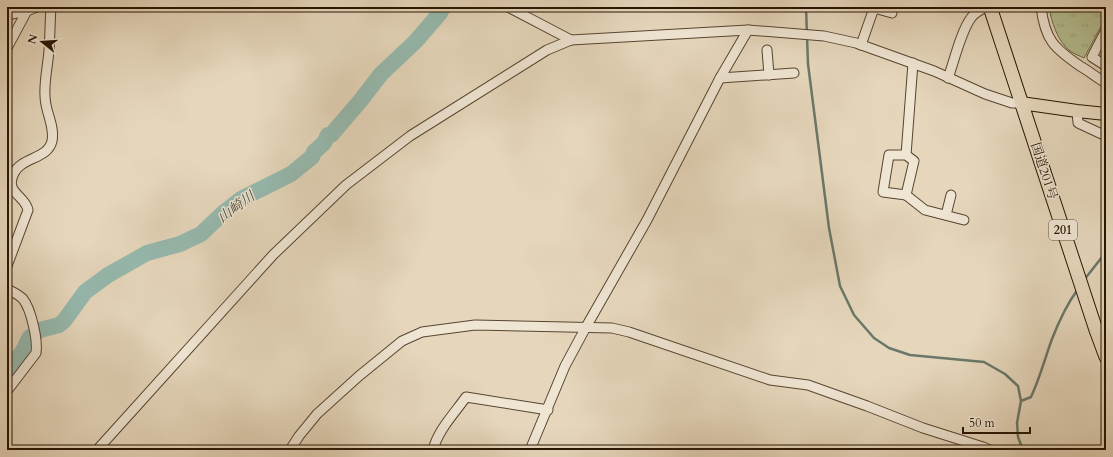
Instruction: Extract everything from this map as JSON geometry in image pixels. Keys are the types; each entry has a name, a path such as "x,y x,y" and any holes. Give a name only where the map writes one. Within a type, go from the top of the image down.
{"highway":[{"name":"国道201号","path":"990,7 1096,330 1106,356"}],"main road":[{"path":"1021,103 1106,114"}],"street":[{"path":"7,15 37,7"},
{"path":"7,266 28,210 27,205 13,190 11,184 14,172 18,166 26,160 47,150 52,142 53,134 44,96 49,50 51,7"},
{"path":"508,7 571,40"},
{"path":"948,78 966,25 971,17 986,7"},
{"path":"1041,7 1046,31 1051,42 1060,52 1106,83"},
{"path":"861,45 871,8 892,13"},
{"path":"7,48 28,9"},
{"path":"530,450 548,410 565,366 647,220 720,78 748,30"},
{"path":"97,450 273,255 346,185 410,136 547,50 571,40 748,30 824,36 861,45 934,71 985,94 1012,103 1021,103"},
{"path":"1106,30 1092,57 1106,66"},
{"path":"768,50 769,75"},
{"path":"906,155 913,64"},
{"path":"720,78 794,73"},
{"path":"1077,111 1078,123 1106,136"},
{"path":"906,195 914,162 906,155 889,154 883,192 906,195 925,210 964,220"},
{"path":"946,215 951,195"},
{"path":"7,289 16,293 25,302 31,316 37,347 36,353 7,391"},
{"path":"292,449 299,436 317,414 353,381 402,341 422,332 475,325 612,328 628,332 770,380 808,385 923,428 983,446 990,450"},
{"path":"433,450 435,441 442,429 466,397 548,410"}],"green space":[{"path":"1049,7 1106,7 1106,17 1084,58 1070,51 1062,42 1053,25"}],"waterway":[{"name":"山崎川","path":"7,373 24,349 29,338 40,330 59,325 64,321 85,292 108,275 147,253 180,244 201,234 223,213 241,199 291,174 312,157 314,152 324,143 328,135 331,135 381,74 416,41 440,13 443,7"},
{"path":"806,7 808,64 829,228 840,286 854,315 874,338 889,348 910,355 984,362 1005,374 1018,386 1021,401 1017,423 1018,437 1023,450"},
{"path":"1084,280 1106,252"},
{"path":"1021,401 1031,397 1057,326 1078,289"}]}
